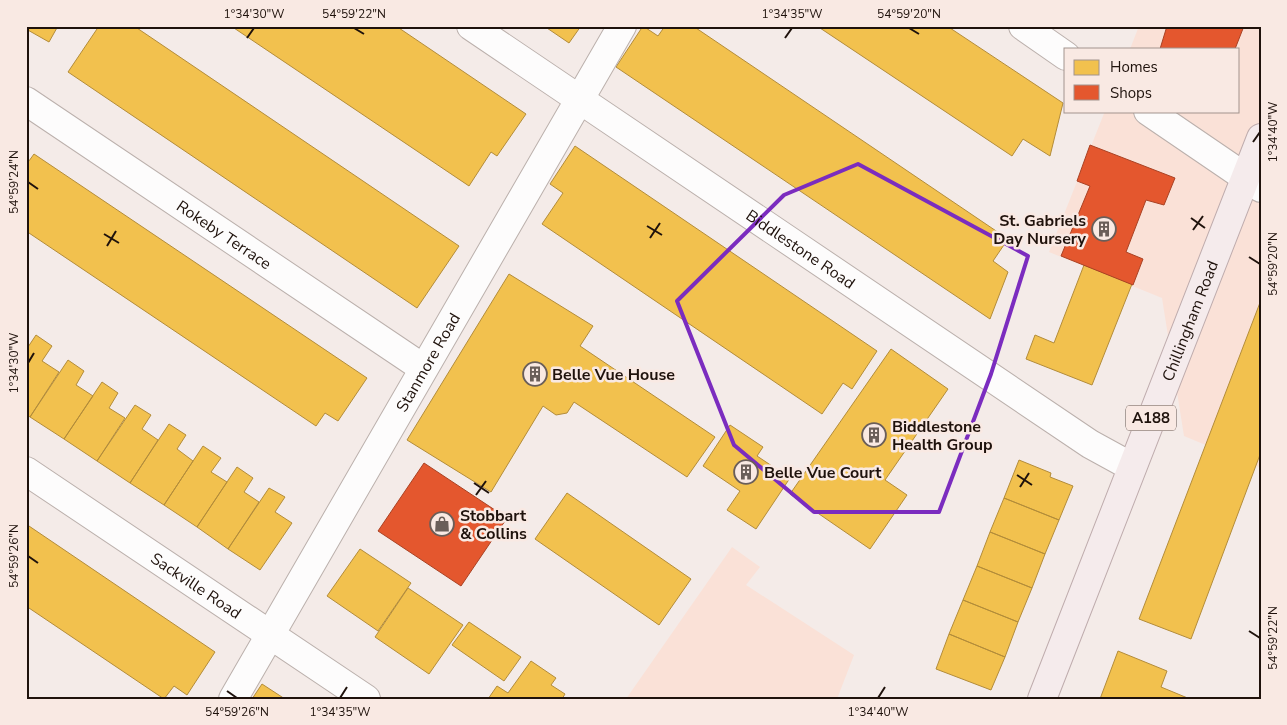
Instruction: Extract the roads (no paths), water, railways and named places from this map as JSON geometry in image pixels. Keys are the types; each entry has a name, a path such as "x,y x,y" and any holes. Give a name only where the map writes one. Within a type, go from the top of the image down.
{"main road":[{"name":"Chillingham Road","path":"1042,699 1132,467 1253,182 1261,138"}],"street":[{"name":"Biddlestone Road","path":"471,26 1090,444 1132,467"},
{"name":"Stanmore Road","path":"233,699 622,26"},
{"path":"1023,26 1064,55"},
{"name":"Rokeby Terrace","path":"26,101 423,368"},
{"path":"1149,112 1253,182"},
{"name":"Sackville Road","path":"26,471 366,699"}],"place":[{"name":"St. Gabriels Day Nursery","path":"1104,229"},
{"name":"Belle Vue House","path":"535,374"},
{"name":"Biddlestone Health Group","path":"874,435"},
{"name":"Belle Vue Court","path":"746,472"},
{"name":"Stobbart & Collins","path":"442,524"}]}
